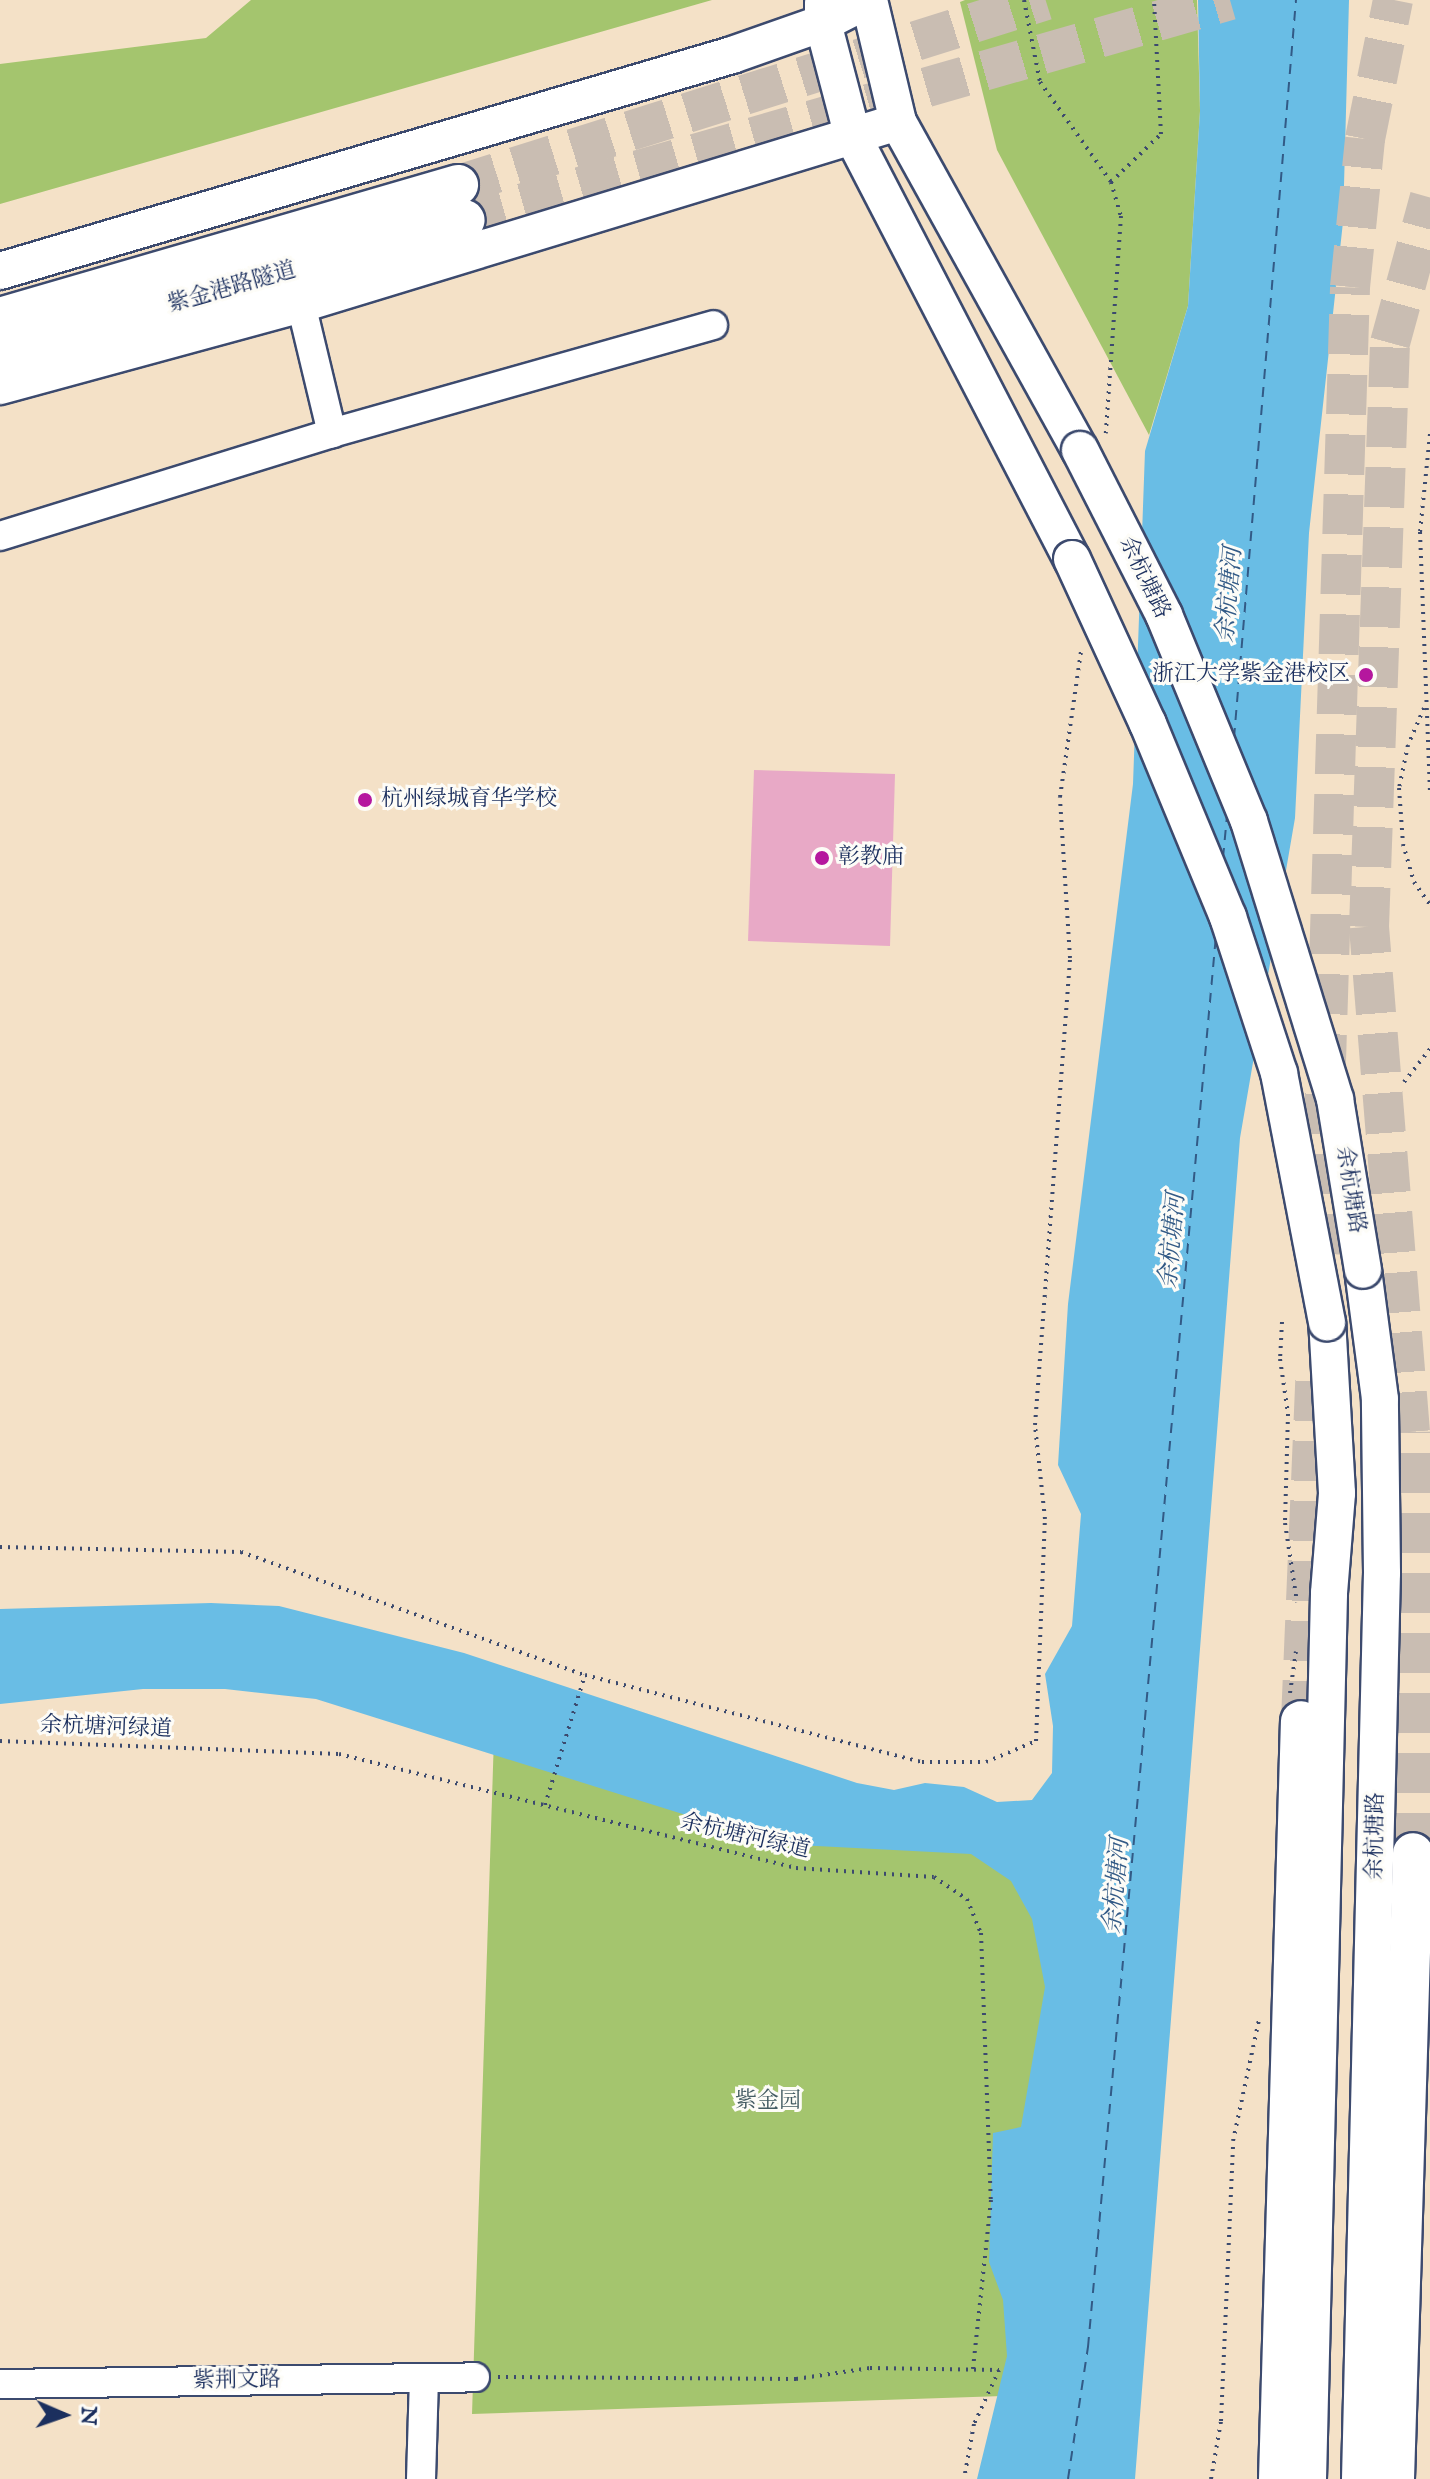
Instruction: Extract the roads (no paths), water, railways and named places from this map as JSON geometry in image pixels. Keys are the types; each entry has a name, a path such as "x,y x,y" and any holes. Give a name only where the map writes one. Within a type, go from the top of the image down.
{"highway":[{"name":"紫金港路隧道","path":"0,318 461,202 0,356"},
{"path":"1279,2479 1301,1721"},
{"path":"1394,2479 1413,1853"}],"main road":[{"path":"0,271 701,64 823,11 868,0"},
{"name":"余杭塘路","path":"868,0 898,122 1093,446 1258,849 1335,1099 1380,1399 1382,1573 1360,2479"},
{"name":"余杭塘路","path":"823,11 853,137 1072,559 1148,724 1228,917 1279,1073 1327,1322 1337,1493 1329,1593 1308,2479"},
{"path":"0,386 301,304 898,122"}],"street":[{"path":"301,304 332,433"},
{"path":"0,536 332,433 713,325"},
{"name":"紫荆文路","path":"0,2384 475,2377"},
{"path":"421,2479 424,2379"}],"water":[{"name":"余杭塘河","path":"1198,0 1349,0 1343,222 1309,533 1295,818 1240,1138 1135,2479 977,2479 1007,2356 1003,2300 989,2262 993,2133 1021,2127 1045,1987 1032,1919 1011,1881 971,1854 778,1844 316,1699 225,1689 143,1689 0,1704 0,1609 211,1603 279,1606 464,1653 857,1783 894,1790 925,1783 964,1787 997,1802 1032,1800 1052,1773 1053,1726 1045,1674 1072,1626 1081,1514 1058,1465 1068,1304 1133,784 1145,451 1188,306 1200,111"}],"tunnel":[{"path":"458,185 1046,0"},
{"path":"465,220 1230,0"},
{"path":"1320,1254 1350,287 1365,139 1393,0"},
{"path":"1413,1853 1410,1432 1369,927 1390,343 1430,197"},
{"path":"1301,1721 1316,1362"}],"place":[{"name":"浙江大学紫金港校区","path":"1366,675"},
{"name":"杭州绿城育华学校","path":"365,800"},
{"name":"彰教庙","path":"822,858"}],"park label":[{"name":"紫金园","path":"768,2102"}]}
